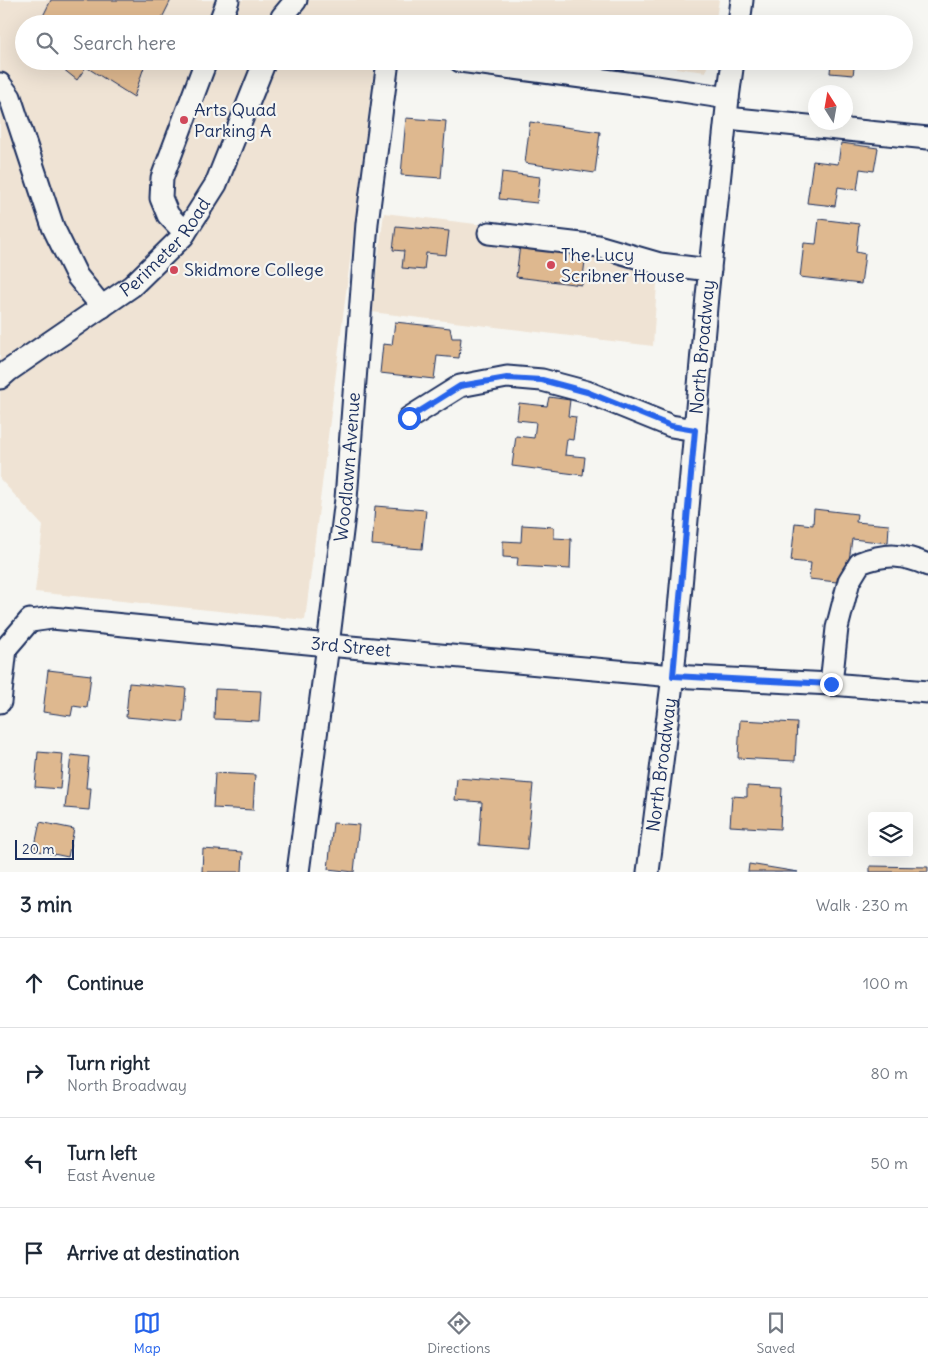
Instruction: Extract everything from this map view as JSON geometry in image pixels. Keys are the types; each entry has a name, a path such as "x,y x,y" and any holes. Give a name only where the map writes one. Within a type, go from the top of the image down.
{"street":[{"path":"222,15 228,0"},
{"path":"740,15 742,0"},
{"path":"185,233 168,215 161,198 162,178 203,70"},
{"name":"Perimeter Road","path":"0,378 132,286 185,233 216,184 260,70"},
{"name":"Woodlawn Avenue","path":"298,872 346,499 366,223 387,70"},
{"path":"528,70 650,86 728,108 928,138"},
{"name":"North Broadway","path":"648,872 673,676 710,270 733,70"},
{"path":"0,84 10,97 54,227 77,276 102,307"},
{"path":"489,233 598,246 660,264 710,270"},
{"path":"409,418 460,386 507,378 542,380 587,392 671,426 695,430"},
{"path":"831,684 836,628 849,581 860,562 882,556 899,556 917,560 928,566"},
{"name":"3rd Street","path":"0,702 6,648 30,620 52,618 673,676 831,684 928,692"}],"shaded area":[{"name":"Skidmore College","path":"0,0 719,0 716,15 15,15 15,70 374,70 305,620 35,592 43,526 0,479"},
{"path":"691,70 706,70 706,72"},
{"name":"Skidmore College","path":"384,213 602,239 659,252 653,346 371,312"}],"building":[{"path":"51,0 171,0 164,15 44,15"},
{"path":"64,70 84,70 77,80"},
{"path":"91,70 143,70 134,97"},
{"path":"830,70 854,70 853,75 830,73"},
{"path":"406,118 446,121 441,178 401,175"},
{"path":"530,122 600,132 595,173 525,163"},
{"path":"841,143 878,148 874,171 860,169 857,190 838,187 835,206 807,203 813,161 838,164"},
{"path":"502,172 540,177 537,203 499,199"},
{"path":"819,219 859,224 856,252 865,254 861,284 800,277 804,243 816,244"},
{"path":"396,226 449,231 446,255 426,253 424,270 402,268 404,251 393,250"},
{"name":"The Lucy Scribner House","path":"520,245 586,253 582,285 516,277"},
{"path":"395,322 450,328 452,338 461,338 459,358 437,356 434,379 380,373 383,344 392,345"},
{"path":"549,397 570,400 568,416 576,417 573,440 567,439 565,455 585,457 583,475 512,466 516,436 534,438 536,422 517,420 519,403 547,406"},
{"path":"375,506 426,510 422,549 372,545"},
{"path":"814,509 857,514 856,522 889,525 888,543 852,539 846,583 809,579 811,563 791,561 795,523 813,525"},
{"path":"522,525 554,527 554,538 571,539 570,569 517,566 518,558 503,557 503,541 521,542"},
{"path":"48,670 91,675 87,708 73,706 71,716 43,712"},
{"path":"129,683 186,688 183,722 126,717"},
{"path":"215,689 261,691 259,721 214,719"},
{"path":"740,720 797,723 795,761 738,758"},
{"path":"38,752 63,754 60,789 35,787"},
{"path":"71,755 89,757 86,788 91,788 89,810 65,808"},
{"path":"215,773 255,775 253,810 213,808"},
{"path":"457,778 533,784 527,849 479,845 482,802 455,800"},
{"path":"747,786 782,788 780,829 730,826 732,796 747,797"},
{"path":"40,822 74,829 68,857 34,850"},
{"path":"333,823 359,825 354,872 328,869"},
{"path":"203,849 243,852 242,872 202,872"},
{"path":"749,864 798,872 748,872"},
{"path":"870,866 928,867 928,872 870,872"}],"place":[{"name":"Arts Quad Parking A","path":"184,120"},
{"name":"The Lucy Scribner House","path":"551,265"},
{"name":"Skidmore College","path":"174,270"}],"route":[{"path":"409,418 460,386 507,378 542,380 587,392 671,426 695,430 673,676 831,684"}]}
